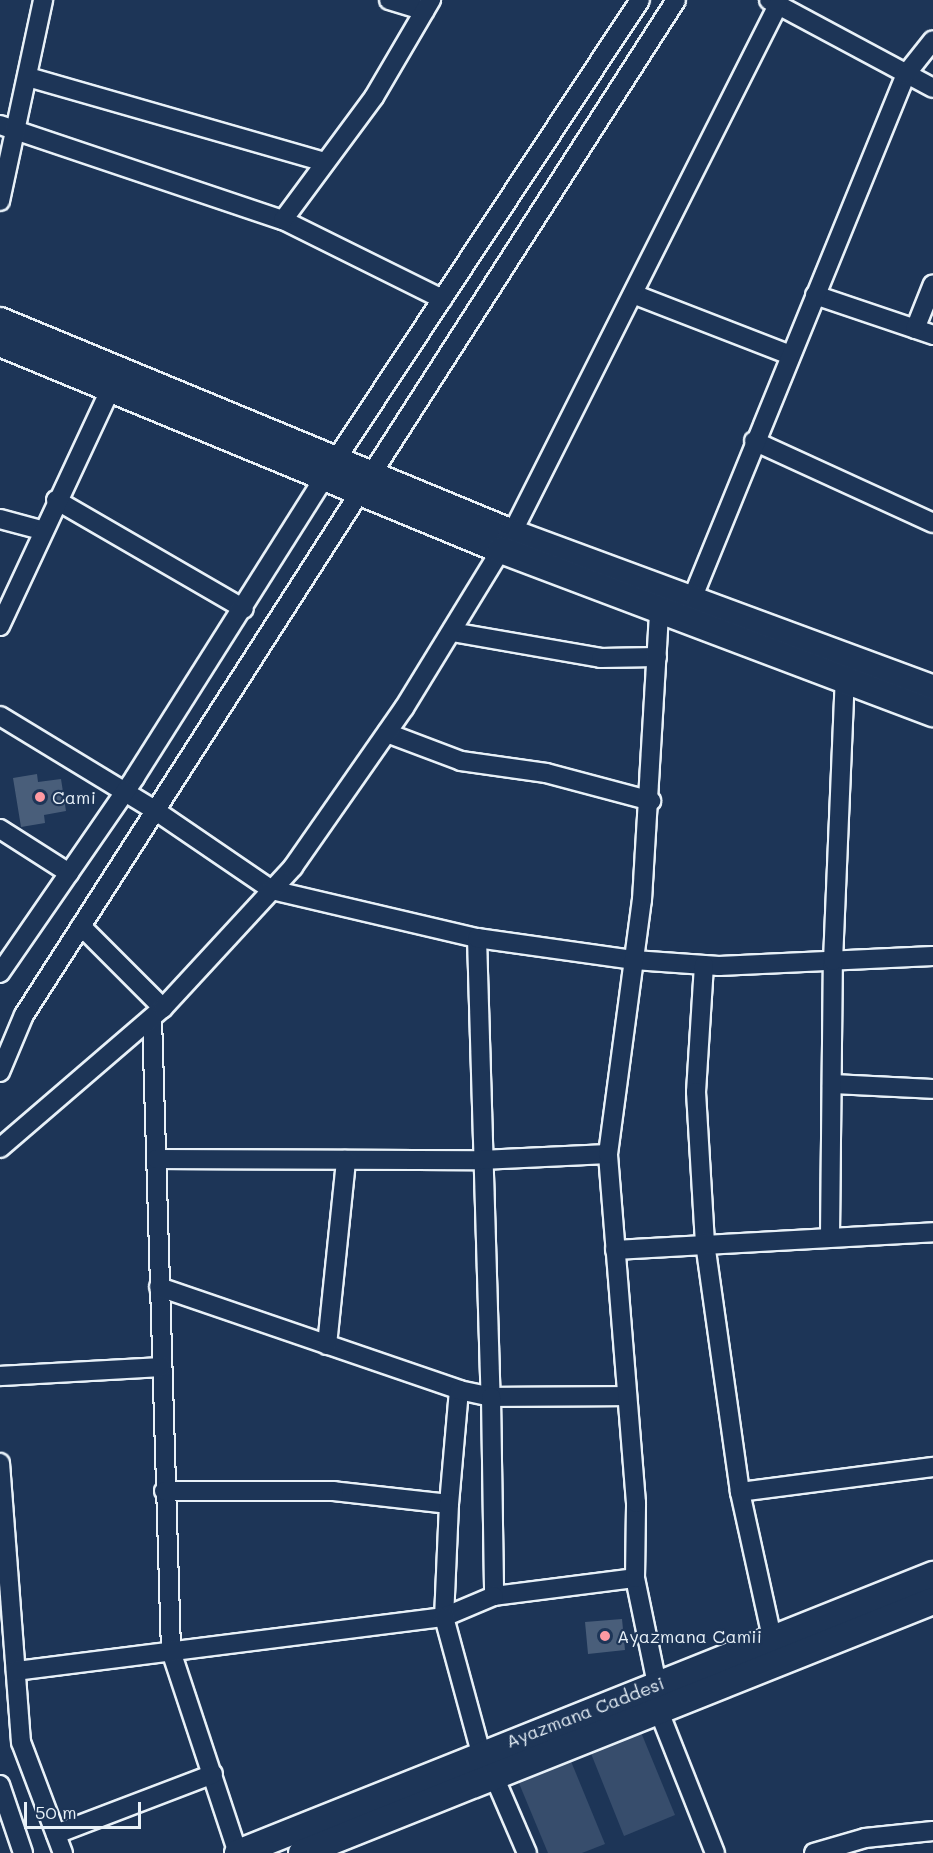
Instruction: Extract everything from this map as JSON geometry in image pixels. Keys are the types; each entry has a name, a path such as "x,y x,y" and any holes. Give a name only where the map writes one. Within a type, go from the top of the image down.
{"main road":[{"path":"0,321 368,484 507,542 663,601 845,680 933,713"},
{"path":"0,343 110,390 332,468"},
{"path":"663,601 692,599 933,689"},
{"name":"Ayazmana Caddesi","path":"238,1853 487,1764 658,1709 693,1683 772,1638 933,1575"},
{"name":"Ayazmana Caddesi","path":"302,1853 657,1684 693,1683 933,1601"}],"street":[{"path":"0,201 8,127 28,77 43,0"},
{"path":"283,220 374,97 427,6 389,0"},
{"path":"0,973 124,794 332,468 640,0"},
{"path":"0,1072 24,1015 368,484 676,0"},
{"path":"0,1148 158,1013 272,890 387,733 507,542 633,294 774,2 933,88"},
{"path":"692,599 753,441 906,74 933,40"},
{"path":"28,77 325,162"},
{"path":"8,127 283,220 442,299"},
{"path":"915,329 933,284"},
{"path":"633,294 790,355"},
{"path":"815,295 933,335"},
{"path":"0,626 41,530 110,390"},
{"path":"753,441 933,523"},
{"path":"56,500 244,609"},
{"path":"0,519 41,530"},
{"path":"657,1684 635,1578 636,1503 608,1154 634,960 651,801 657,657 663,601"},
{"path":"452,632 601,658 657,657"},
{"path":"830,1235 834,961 845,680"},
{"path":"0,716 124,794 156,811 272,890 477,938 634,960 704,965 933,956"},
{"path":"387,733 461,761 546,773 651,801"},
{"path":"0,829 69,873"},
{"path":"81,926 158,1013 156,1159 164,1491 171,1651 238,1853"},
{"path":"477,938 481,1160 491,1397 494,1596"},
{"path":"704,965 696,1092 705,1243 740,1492 772,1638"},
{"path":"832,1084 933,1089"},
{"path":"156,1159 481,1160 608,1154"},
{"path":"327,1344 346,1160"},
{"path":"615,1250 830,1235 933,1232"},
{"path":"159,1287 459,1390 491,1397 626,1396"},
{"path":"0,1376 162,1367"},
{"path":"459,1390 449,1504 444,1617 487,1764 527,1853"},
{"path":"0,1463 21,1742 63,1853"},
{"path":"740,1492 893,1476 933,1467"},
{"path":"164,1491 334,1491 449,1504"},
{"path":"16,1671 444,1617 494,1596 635,1578"},
{"path":"658,1709 715,1853"},
{"path":"56,1834 213,1774"},
{"path":"0,1785 22,1853"},
{"path":"814,1853 868,1845 933,1831"}],"shaded area":[{"path":"638,1725 675,1815 624,1836 588,1746"},
{"path":"568,1754 605,1844 582,1853 548,1853 516,1776"}],"building":[{"name":"Cami","path":"37,774 38,782 61,779 66,811 44,815 45,823 21,827 13,778"},
{"name":"Ayazmana Camii","path":"622,1619 625,1650 588,1654 585,1622"}],"place":[{"name":"Cami","path":"40,797"},
{"name":"Ayazmana Camii","path":"605,1636"}]}
